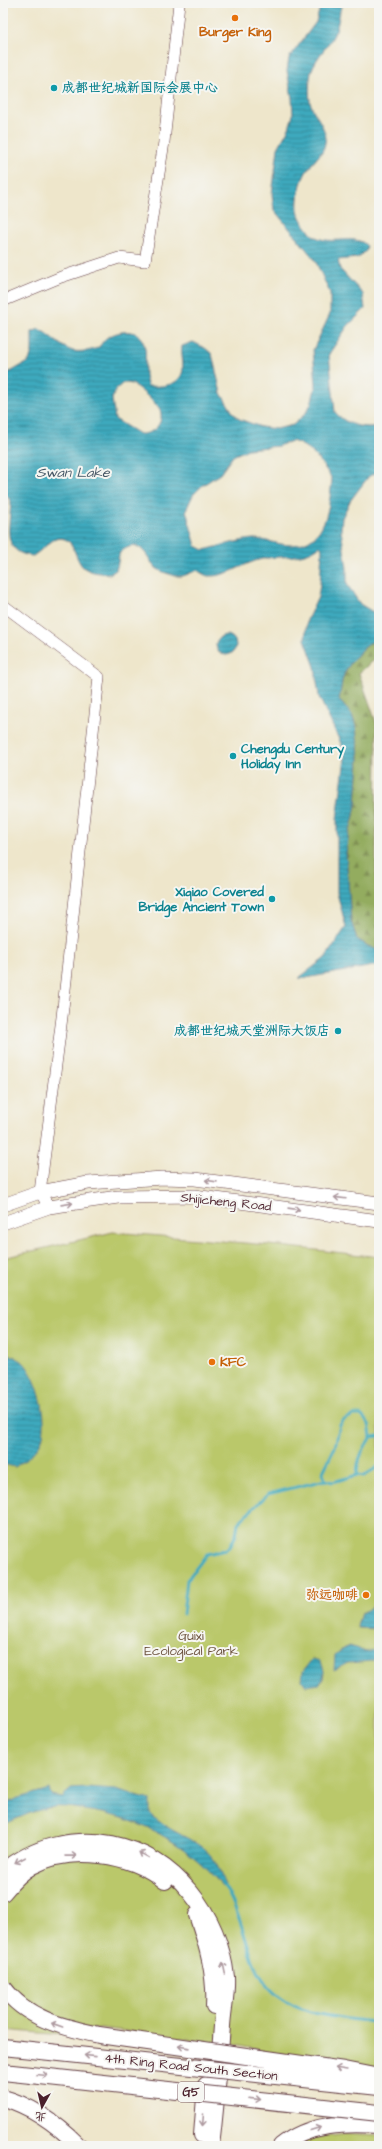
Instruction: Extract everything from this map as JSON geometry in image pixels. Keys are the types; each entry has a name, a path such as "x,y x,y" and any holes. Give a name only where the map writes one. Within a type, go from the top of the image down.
{"highway":[{"path":"3,1872 16,1861 48,1846 69,1842 95,1841 140,1853 166,1868 183,1883 202,1906 218,1939 226,1978 211,2146"},
{"path":"3,1893 11,1883 32,1866 62,1856 101,1855 135,1864 164,1879 181,1895 196,1914 202,1928 210,1960 215,1990 201,2146"},
{"path":"3,1987 9,1996 25,2009 43,2020 67,2028 99,2035 344,2070 379,2078"},
{"name":"4th Ring Road South Section","path":"3,2047 379,2087"},
{"name":"4th Ring Road South Section","path":"3,2072 379,2112"},
{"path":"3,2098 37,2112 65,2132 79,2146"},
{"path":"281,2146 298,2134 324,2126 354,2124 379,2125"}],"main road":[{"name":"Shijicheng Road","path":"3,1205 40,1192 88,1183 132,1179 195,1179 379,1203"},
{"name":"Shijicheng Road","path":"3,1223 49,1207 118,1197 194,1196 379,1221"}],"street":[{"path":"3,301 61,277 119,258 145,261 164,142 179,3"},
{"path":"3,605 99,677 62,1017 40,1192 49,1207"}],"green space":[{"path":"379,637 379,656 359,673 377,725 376,877 379,881 379,951 357,939 351,921 346,853 349,832 356,805 359,757 356,726 352,715 339,700 343,677 347,669 354,658"},
{"name":"Guixi Ecological Park","path":"113,1232 280,1246 379,1257 379,2068 298,2057 235,2045 101,2028 51,2034 3,2030 3,1258"},
{"path":"345,2133 379,2135 379,2146 296,2146 314,2137"}],"water":[{"name":"Swan Lake","path":"321,3 342,3 336,30 311,72 309,96 314,112 324,131 325,143 321,153 303,178 299,191 298,212 303,223 316,237 324,240 355,240 362,242 367,246 366,251 357,258 338,260 340,269 363,294 365,309 347,327 329,354 335,412 344,420 355,425 367,427 379,426 379,472 369,476 350,501 342,518 341,530 347,568 347,584 360,604 373,612 379,613 379,637 354,658 347,669 343,677 339,700 352,715 356,727 359,757 356,805 349,832 346,853 351,921 357,939 379,951 379,965 300,979 300,977 325,958 346,927 337,893 337,819 345,758 343,748 319,697 315,667 305,639 307,620 318,597 322,549 320,546 312,551 296,556 255,561 226,573 214,576 208,576 197,570 182,576 175,576 166,573 155,567 143,551 134,545 123,550 119,554 116,570 110,574 92,572 83,567 73,547 62,538 53,540 33,556 23,554 16,550 11,544 9,529 11,501 3,492 3,374 12,371 29,361 32,351 32,332 39,329 48,334 64,347 73,351 88,351 94,349 99,347 105,339 113,334 129,332 138,335 144,344 146,356 145,374 148,386 170,384 179,379 183,368 182,346 193,342 205,348 212,354 221,393 232,411 239,419 261,427 276,429 293,425 305,414 311,404 316,385 313,350 330,314 330,293 315,260 274,210 272,194 278,148 289,128 293,115 292,98 287,71 289,58 316,22","holes":["123,383 135,386 143,392 160,410 161,420 153,431 139,434 115,419 112,399 116,389","292,441 299,443 310,451 320,461 332,479 330,500 324,521 319,531 313,538 303,543 291,545 250,539 204,550 196,546 186,510 193,495 203,485 220,474 233,456 248,449 278,446"]},
{"path":"222,635 230,635 236,641 236,649 230,655 222,655 216,649 216,641"},
{"path":"3,1352 6,1352 22,1361 28,1368 41,1399 43,1411 43,1433 39,1446 33,1453 15,1467 3,1464"},
{"path":"376,1605 379,1605 379,1629 358,1628 357,1625 361,1613"},
{"path":"350,1646 366,1652 378,1649 379,1656 372,1661 348,1663 334,1670 335,1655 344,1648"},
{"path":"312,1659 321,1661 324,1671 323,1679 319,1684 306,1686 302,1680 303,1671"},
{"path":"87,1788 116,1790 150,1800 150,1813 164,1825 207,1851 215,1861 225,1884 222,1886 193,1857 160,1834 124,1819 69,1807 54,1807 34,1812 3,1825 3,1806 15,1799 49,1789 51,1795 62,1797 71,1789"}],"waterway":[{"path":"325,1480 323,1472 335,1447 340,1425 344,1420 354,1415 361,1415 369,1424 371,1437"},
{"path":"357,1475 359,1460 365,1446 371,1437 379,1436"},
{"path":"183,1614 187,1580 207,1554 225,1550 230,1546 236,1535 238,1523 268,1494 325,1480 333,1482 357,1475 364,1476 379,1466"},
{"path":"221,1881 235,1908 251,1955 260,1975 272,1991 286,2002 302,2009 339,2018 379,2023"}],"place":[{"name":"Burger King","path":"235,18"},
{"name":"成都世纪城新国际会展中心","path":"54,88"},
{"name":"Chengdu Century Holiday Inn","path":"233,756"},
{"name":"Xiqiao Covered Bridge Ancient Town","path":"272,899"},
{"name":"成都世纪城天堂洲际大饭店","path":"338,1031"},
{"name":"KFC","path":"212,1362"},
{"name":"弥远咖啡","path":"366,1595"}]}
